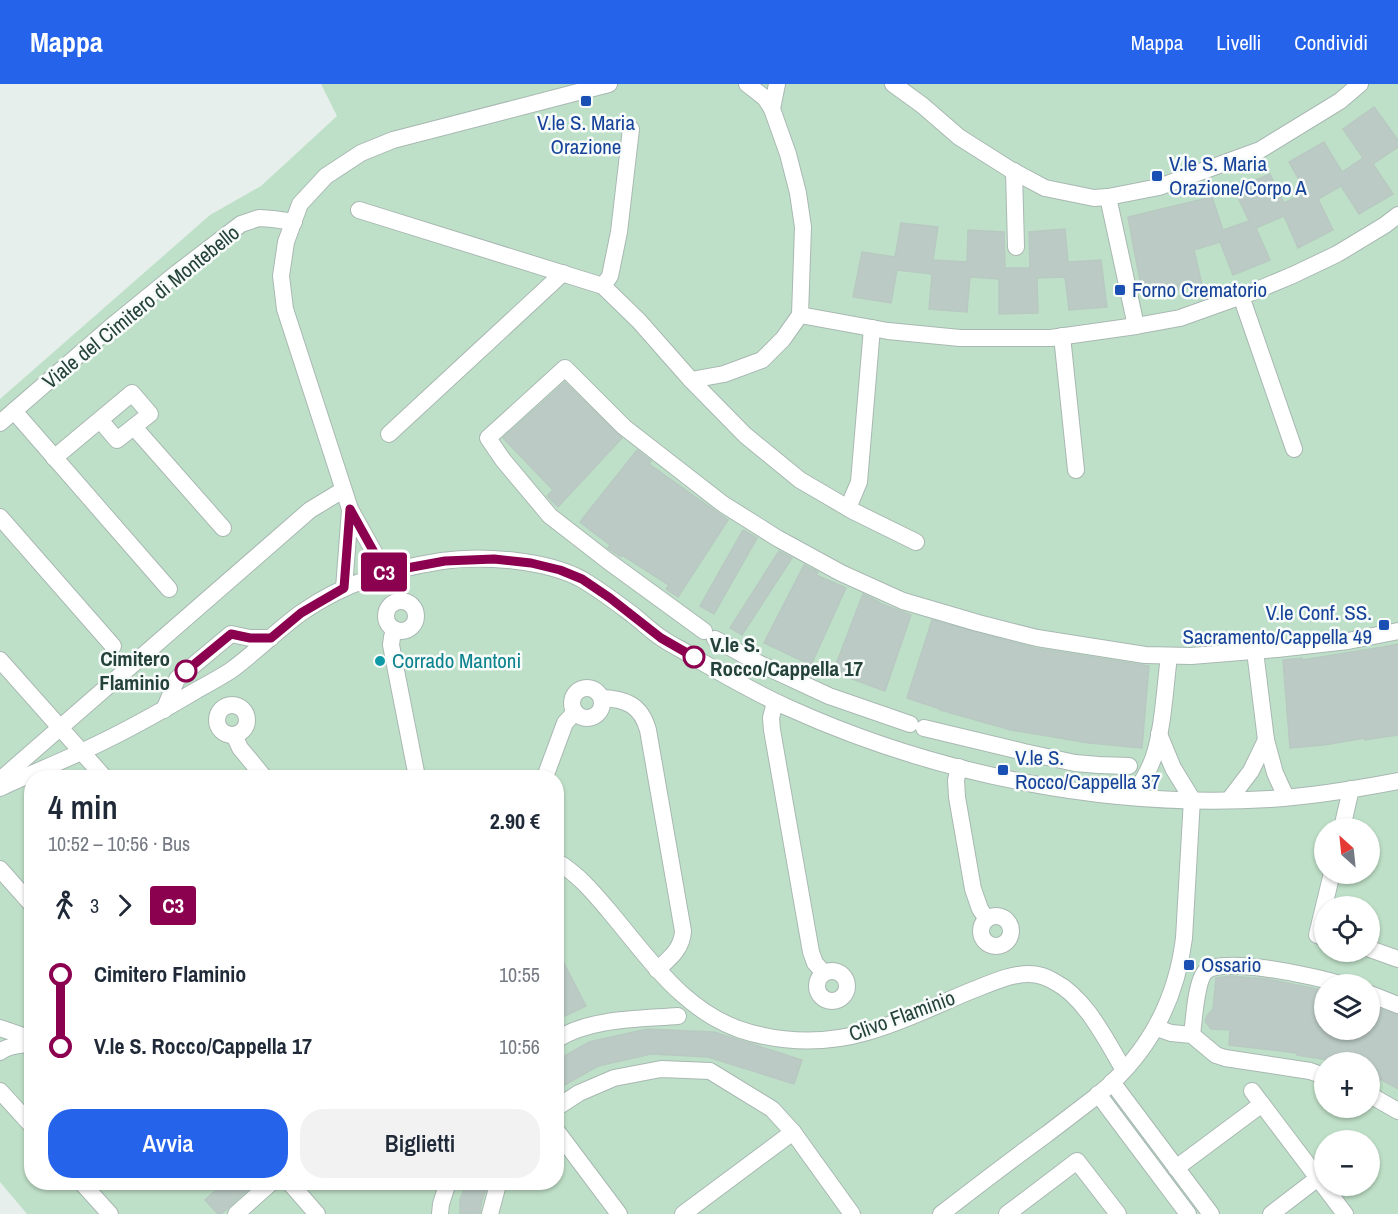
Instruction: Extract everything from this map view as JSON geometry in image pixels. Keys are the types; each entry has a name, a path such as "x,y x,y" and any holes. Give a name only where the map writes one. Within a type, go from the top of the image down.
{"lane":[{"path":"385,572 350,509 285,309 281,276 286,242 300,204 326,176 361,153 393,140 609,84"},
{"path":"692,380 724,374 762,360 783,339 800,315 803,227 798,193 788,154 772,109 765,98 747,84"},
{"path":"772,109 777,84"},
{"path":"893,84 959,137 1014,171 1045,188 1094,198 1160,187 1260,150 1340,101 1360,84"},
{"path":"603,286 610,276 619,232 631,129"},
{"path":"1014,171 1016,248"},
{"path":"1108,197 1136,326"},
{"path":"359,210 603,286 746,435 800,480 848,508 916,542"},
{"path":"800,315 872,328 960,338 1051,338 1136,326 1180,318 1293,275 1337,254 1398,215"},
{"name":"Viale del Cimitero di Montebello","path":"0,423 112,326 241,225 259,219 294,222"},
{"path":"389,434 563,273"},
{"path":"1241,296 1294,449"},
{"path":"848,508 859,482 872,328"},
{"path":"1062,336 1076,470"},
{"path":"1129,766 1066,761 917,726 834,697 760,664 710,635 550,516 503,460 488,438 565,368 624,427 723,504 777,538 841,573 903,601 1037,638 1129,653 1169,656 1255,651 1348,641 1398,631"},
{"path":"54,458 132,393 150,414 117,440 100,420"},
{"path":"14,411 169,589"},
{"path":"134,427 223,528"},
{"path":"0,780 310,510 343,490"},
{"path":"344,588 350,509"},
{"path":"0,517 113,646"},
{"path":"39,770 82,752 164,710 230,670 301,613 344,588 385,572 445,561 494,559 531,563 560,570 582,579 661,638 726,677 776,702 861,738 959,767 1059,788 1133,797 1229,800 1287,797 1397,783"},
{"path":"582,579 608,561"},
{"path":"396,630 391,645 416,770"},
{"path":"164,710 177,679 231,634 250,638 271,638"},
{"path":"1255,651 1266,740 1275,773 1287,797"},
{"path":"1133,797 1154,758 1169,656"},
{"path":"0,660 98,770"},
{"path":"822,722 834,697"},
{"path":"548,770 565,723 575,712 584,717 594,716 599,713 602,698 622,700 633,706 644,717 683,931 681,944 657,970"},
{"path":"776,702 771,718 772,730 805,917 815,963 824,973"},
{"path":"941,1214 1112,1082 1124,1071 1157,1028 1173,990 1182,957 1192,799 1173,768 1159,734"},
{"path":"234,735 240,748 258,770"},
{"path":"1229,800 1251,771 1266,740"},
{"path":"1059,788 1066,761"},
{"path":"959,767 956,780 957,797 973,890 987,919"},
{"path":"0,788 24,776"},
{"path":"1345,818 1352,789"},
{"name":"Clivo Flaminio","path":"564,865 587,885 676,990 710,1015 731,1026 765,1036 798,1040 816,1041 850,1037 901,1020 996,981 1020,975 1038,975 1054,981 1072,993 1091,1017 1124,1071"},
{"path":"0,868 24,896"},
{"path":"1380,953 1398,959"},
{"path":"1192,1035 1200,983 1204,973 1212,967 1228,965 1276,969 1314,978"},
{"path":"1380,998 1398,1005"},
{"path":"564,1036 599,1023 678,1016"},
{"path":"0,1028 24,1036"},
{"path":"1157,1028 1171,1033 1192,1035 1216,1055 1225,1058 1314,1074"},
{"path":"0,1052 3,1049 24,1045"},
{"path":"564,1103 579,1093 614,1078 661,1069 710,1071 772,1109 793,1132 852,1214"},
{"path":"1112,1082 1212,1214"},
{"path":"0,1091 24,1117"},
{"path":"1098,1094 1188,1214"},
{"path":"1176,1168 1257,1098 1314,1173"},
{"path":"1380,1101 1398,1111"},
{"path":"683,1214 793,1132"},
{"path":"564,1141 619,1214"},
{"path":"1016,1211 1077,1161 1118,1214"},
{"path":"1271,1214 1314,1181"},
{"path":"88,1190 110,1214"},
{"path":"236,1214 263,1190"},
{"path":"296,1190 317,1214"},
{"path":"440,1214 445,1190"},
{"path":"490,1214 496,1190"},
{"path":"1332,1196 1345,1214"}],"green space":[{"name":"Cimitero Flaminio","path":"321,84 1398,84 1398,1214 27,1214 0,1182 0,399 210,215 261,186 337,116"}],"building":[{"path":"1374,107 1398,140 1398,147 1373,164 1393,194 1359,214 1341,186 1318,199 1333,230 1298,248 1284,216 1256,228 1270,260 1233,275 1220,242 1194,250 1202,285 1143,297 1128,217 1212,197 1223,230 1249,221 1234,189 1270,174 1284,203 1306,192 1289,162 1324,142 1342,172 1363,158 1343,129"},
{"path":"901,223 938,227 933,260 967,262 968,230 1004,232 1005,268 1030,268 1029,232 1065,229 1068,262 1101,260 1107,307 1069,310 1065,277 1037,278 1038,313 999,314 999,279 970,277 967,312 929,309 932,274 897,270 891,303 853,297 862,252 895,257"},
{"path":"565,382 622,438 558,507 547,496 553,490 503,438"},
{"path":"637,450 651,461 649,464 728,520 678,597 666,589 669,585 608,548 610,545 580,522"},
{"path":"743,530 757,538 714,614 700,606"},
{"path":"779,551 792,558 742,635 730,628"},
{"path":"804,565 818,572 816,575 846,588 811,665 764,643"},
{"path":"863,594 879,603 911,615 885,691 833,672"},
{"path":"932,620 1035,648 1149,666 1142,748 1089,743 1011,730 907,698"},
{"path":"1398,644 1398,735 1290,748 1283,660 1302,658 1302,660"},
{"path":"564,963 586,1006 565,1016 564,1014"},
{"path":"1230,976 1268,979 1314,988 1314,1040 1380,1040 1380,1009 1398,1015 1398,1089 1380,1079 1380,1052 1314,1052 1314,1058 1297,1055 1297,1053 1229,1045 1230,1030 1211,1029 1205,1021 1213,1009 1216,978"},
{"path":"647,1029 714,1032 802,1060 794,1084 708,1057 651,1054 598,1066 564,1085 564,1056 589,1042"},
{"path":"216,1190 247,1190 221,1214 218,1214 205,1200"},
{"path":"464,1190 485,1190 480,1214 460,1214 460,1200"}],"bus line":[{"name":"C3","path":"186,671 231,634 250,638 271,638 301,613 344,588 350,509 385,572 445,561 494,559 531,563 560,570 582,579 661,638 694,657"}],"place":[{"name":"V.le S. Maria Orazione","path":"586,101"},
{"name":"V.le S. Maria Orazione/Corpo A","path":"1157,176"},
{"name":"Forno Crematorio","path":"1120,290"},
{"name":"V.le Conf. SS. Sacramento/Cappella 49","path":"1384,625"},
{"name":"V.le S. Rocco/Cappella 17","path":"694,657"},
{"name":"Corrado Mantoni","path":"380,661"},
{"name":"Cimitero Flaminio","path":"186,671"},
{"name":"V.le S. Rocco/Cappella 37","path":"1003,770"},
{"name":"Ossario","path":"1189,965"}]}
